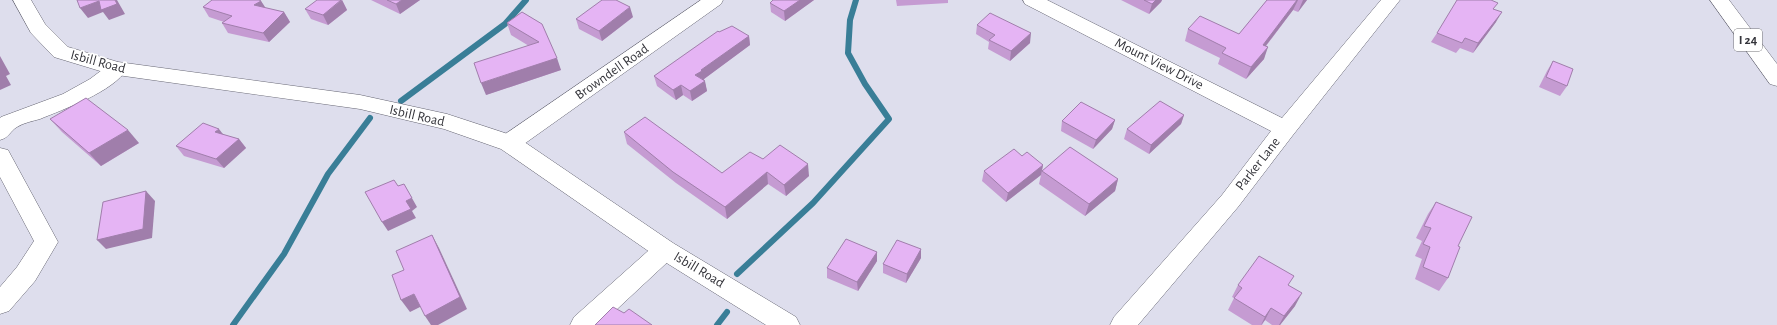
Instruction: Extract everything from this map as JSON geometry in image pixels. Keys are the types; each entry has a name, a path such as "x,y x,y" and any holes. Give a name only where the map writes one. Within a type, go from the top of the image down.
{"main road":[{"name":"Isbill Road","path":"22,0 38,28 61,52 117,69 360,102 447,122 509,143 665,250 787,325"},
{"name":"Browndell Road","path":"509,143 714,0"},
{"name":"Mount View Drive","path":"1032,0 1285,129"},
{"name":"Parker Lane","path":"1122,325 1230,201 1285,129 1391,0"},
{"name":"I 24","path":"1719,0 1777,79"},
{"path":"0,132 9,122 70,99 97,84 117,69"},
{"path":"0,156 46,242 26,274 0,304"},
{"path":"583,325 665,250"}],"building":[{"path":"77,0 115,0 117,4 101,10 99,1 80,8"},
{"path":"212,0 259,0 261,1 254,5 284,12 263,33 222,23 232,16 203,7"},
{"path":"317,0 341,0 323,15 305,9"},
{"path":"387,0 402,0 396,4"},
{"path":"602,0 616,0 630,7 599,31 576,19"},
{"path":"773,0 800,0 784,11 770,3"},
{"path":"1144,0 1156,0 1152,4"},
{"path":"1267,0 1297,0 1263,45 1268,47 1251,67 1222,53 1226,48 1188,29 1200,16 1239,34"},
{"path":"1457,0 1491,0 1498,3 1493,9 1502,12 1478,43 1465,38 1462,43 1437,33"},
{"path":"522,12 542,24 557,58 481,83 474,63 539,42 507,23"},
{"path":"990,13 1031,33 1011,51 989,40 995,35 977,25"},
{"path":"732,26 749,36 695,75 705,81 690,91 681,85 673,90 654,76 718,31 719,32"},
{"path":"1553,61 1573,69 1567,86 1546,77"},
{"path":"86,98 128,130 89,153 50,119"},
{"path":"1160,101 1184,115 1151,145 1127,129"},
{"path":"1081,102 1115,120 1096,140 1062,121"},
{"path":"645,117 722,173 750,152 763,159 780,145 808,164 784,185 767,172 725,207 673,172 624,132"},
{"path":"203,123 219,129 215,132 239,139 216,159 176,146"},
{"path":"1070,147 1118,179 1089,204 1042,171"},
{"path":"1014,149 1022,156 1027,152 1043,165 1008,193 984,171"},
{"path":"394,180 398,186 404,184 412,198 406,201 411,209 382,222 365,192"},
{"path":"146,191 143,229 97,240 103,202"},
{"path":"1436,202 1472,217 1458,246 1460,247 1448,278 1423,267 1430,247 1423,244 1431,228 1424,226"},
{"path":"432,235 460,297 425,316 414,294 401,300 392,275 404,270 396,251"},
{"path":"846,239 877,252 857,282 827,268"},
{"path":"897,240 921,249 907,274 883,264"},
{"path":"1259,256 1294,276 1288,285 1302,293 1284,316 1271,308 1265,317 1234,298 1242,288 1238,285"},
{"path":"613,307 624,313 629,309 652,325 595,325"}],"waterway":[{"path":"401,101 505,24 526,0"},
{"path":"737,274 813,203 889,119 865,84 848,53 850,20 856,0"},
{"path":"233,325 284,254 328,174 370,118"},
{"path":"717,325 727,312"}]}
